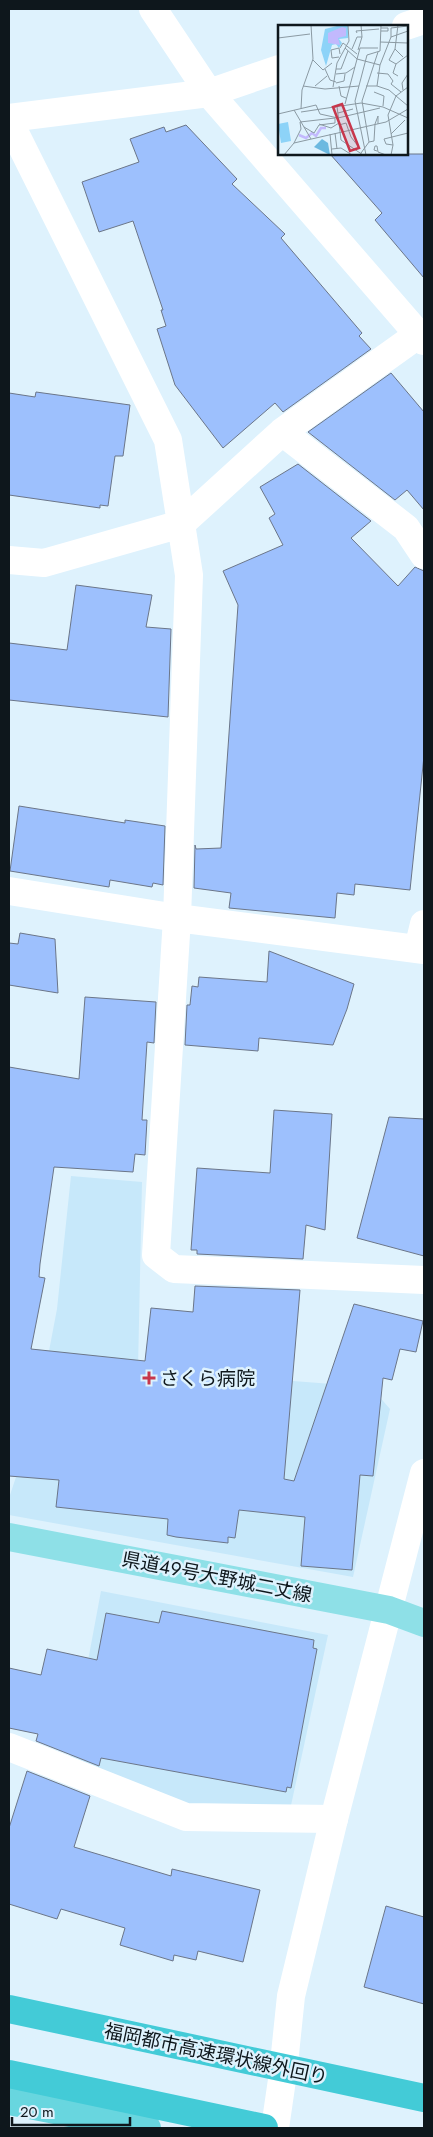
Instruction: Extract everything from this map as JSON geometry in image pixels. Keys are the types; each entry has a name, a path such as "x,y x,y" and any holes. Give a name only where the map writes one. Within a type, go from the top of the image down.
{"highway":[{"name":"福岡都市高速環状線外回り","path":"9,2009 424,2098"},
{"path":"9,2016 424,2102"},
{"path":"9,2074 264,2128"},
{"path":"9,2101 147,2128"}],"main road":[{"name":"県道49号大野城二丈線","path":"9,1537 389,1610 424,1623"}],"street":[{"path":"9,560 44,563 181,524 282,432 421,337 209,93 153,9"},
{"path":"408,25 424,20"},
{"path":"278,69 209,93 9,120 168,440 188,575 177,918 156,1255 174,1269 424,1280"},
{"path":"282,432 406,528 424,554"},
{"path":"9,891 177,918 422,941"},
{"path":"275,2128 284,2073 291,1996 334,1819 424,1473"},
{"path":"9,1747 186,1817 334,1819"}],"shaded area":[{"name":"さくら病院","path":"71,1176 142,1182 138,1369 371,1387 390,1409 353,1577 9,1515 9,1498 37,1414 57,1309"},
{"path":"101,1591 328,1635 290,1810 188,1807 70,1757"}],"building":[{"path":"186,125 237,179 232,184 285,234 281,238 362,333 359,336 371,349 283,412 275,403 223,448 175,385 157,329 166,326 161,310 163,310 133,221 99,232 82,182 139,162 130,139 164,127 166,132"},
{"path":"424,154 424,278 375,220 382,213 331,155"},
{"path":"391,373 424,412 424,510 407,490 395,500 308,432"},
{"path":"36,392 130,405 123,456 115,456 108,506 100,505 100,508 9,495 9,393 35,397"},
{"path":"298,464 371,521 351,538 398,586 415,567 424,571 424,756 410,890 355,884 354,895 337,893 335,918 229,908 231,893 194,888 195,845 196,849 221,848 238,605 223,571 283,545 269,518 275,514 260,487"},
{"path":"76,585 152,595 146,627 171,629 168,717 9,700 9,643 67,650"},
{"path":"19,806 125,823 125,820 165,826 163,885 153,883 152,887 110,880 109,887 10,871"},
{"path":"20,933 55,939 58,993 9,985 9,943 18,944"},
{"path":"269,951 354,984 347,1009 333,1045 259,1038 258,1051 185,1045 187,1005 190,1005 192,986 198,987 199,977 267,982"},
{"path":"85,997 156,1002 154,1043 147,1042 142,1120 147,1120 145,1155 135,1154 133,1172 54,1167 40,1264 39,1277 45,1278 31,1349 145,1361 151,1308 193,1312 195,1286 300,1290 284,1479 294,1481 354,1304 423,1321 416,1352 400,1349 392,1380 383,1378 373,1476 360,1475 352,1570 301,1566 305,1517 239,1510 235,1538 228,1537 228,1543 176,1537 167,1535 168,1519 56,1507 59,1480 9,1476 9,1067 79,1079"},
{"path":"274,1110 332,1114 325,1230 306,1225 303,1259 197,1254 197,1250 191,1250 197,1168 270,1173"},
{"path":"389,1117 424,1119 424,1256 357,1238"},
{"path":"162,1611 314,1640 313,1648 317,1649 291,1788 287,1787 286,1792 101,1758 99,1766 36,1741 38,1734 9,1728 9,1668 41,1675 47,1649 97,1660 106,1613 159,1623"},
{"path":"27,1771 90,1796 74,1847 171,1876 172,1869 260,1890 243,1962 198,1951 196,1960 174,1955 173,1961 120,1945 125,1928 61,1909 57,1919 9,1904 9,1828"},
{"path":"386,1906 424,1917 424,2004 364,1987"}],"place":[{"name":"さくら病院","path":"149,1378"}]}
